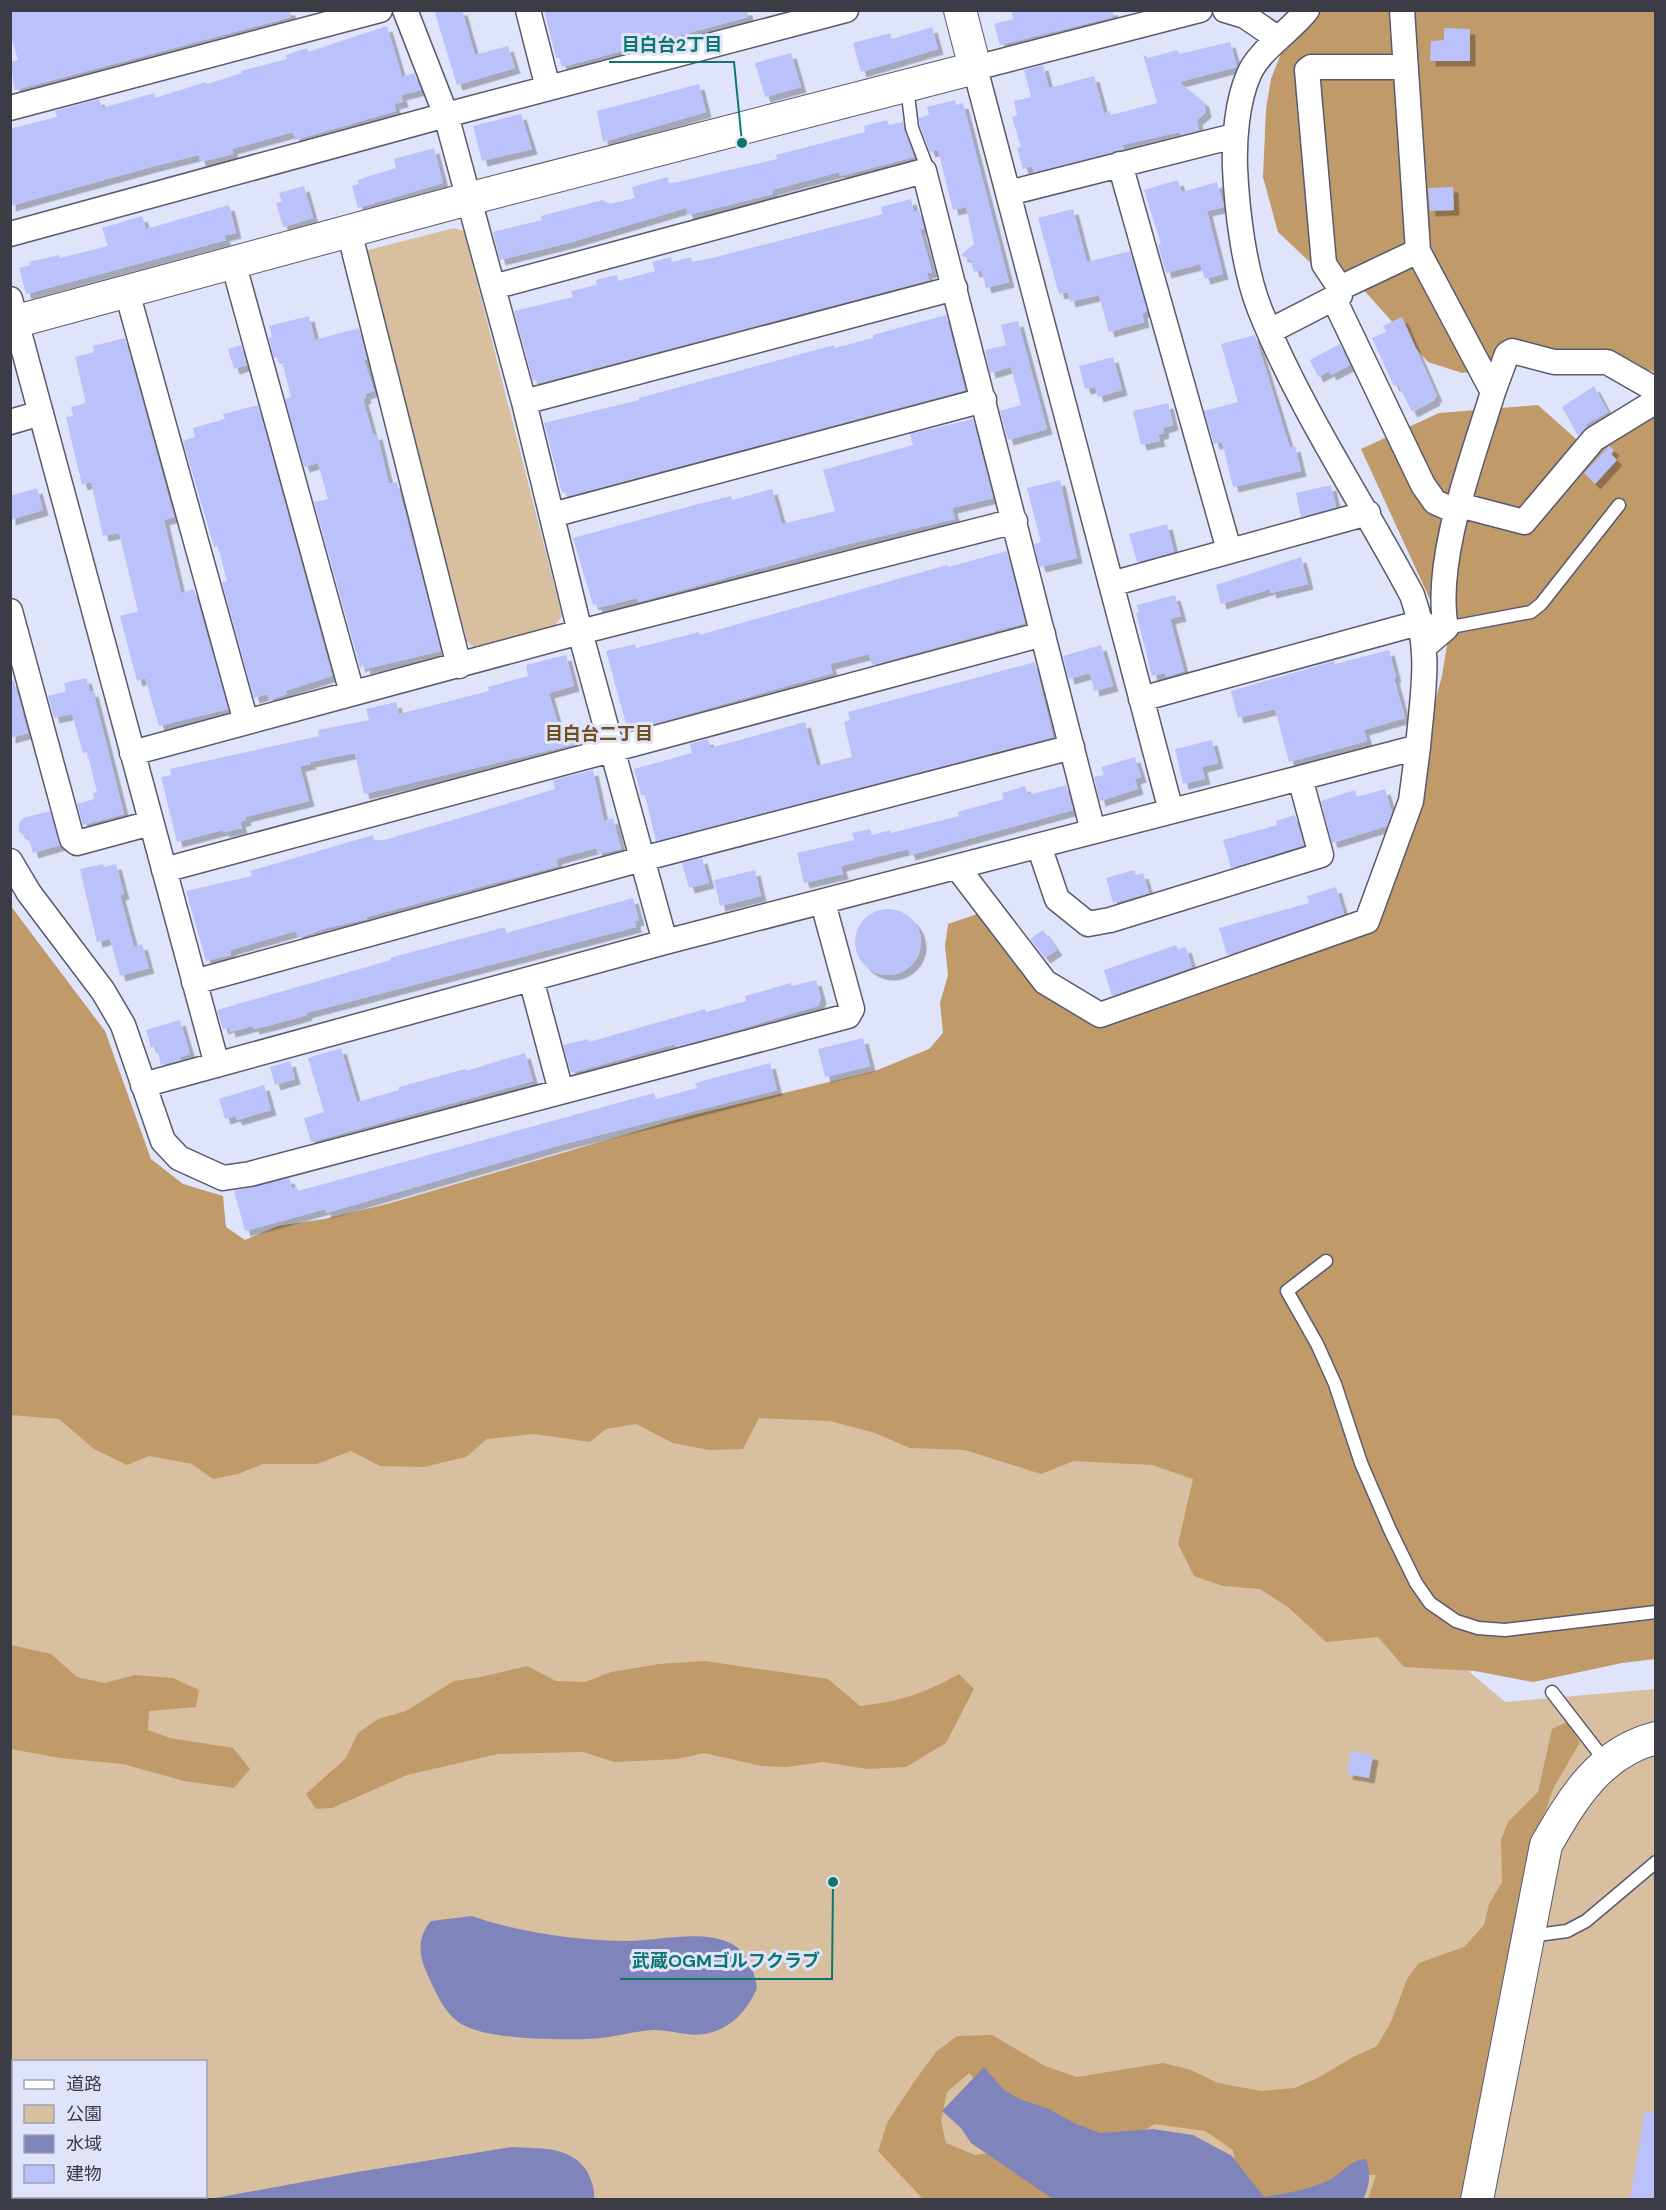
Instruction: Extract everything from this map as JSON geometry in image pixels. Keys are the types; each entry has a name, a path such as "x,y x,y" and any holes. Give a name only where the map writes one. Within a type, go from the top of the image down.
{"street":[{"path":"10,108 380,10"},
{"path":"405,10 446,115 494,287 580,632 665,942"},
{"path":"528,10 548,88"},
{"path":"10,234 446,115 846,10"},
{"path":"960,10 1171,811"},
{"path":"217,1065 41,413 12,314 127,292 349,231 1200,10"},
{"path":"1225,10 1245,16 1277,38"},
{"path":"957,867 1045,982 1100,1014 1367,921 1411,801 1418,747 1424,633 1412,595 1368,513 1317,426 1270,331 1260,308 1237,213 1234,135 1249,73 1277,38 1307,10"},
{"path":"1402,10 1418,251 1493,392"},
{"path":"1404,67 1311,67 1307,70 1324,264 1423,485 1435,502 1524,522 1594,439 1656,401"},
{"path":"1009,193 1234,135"},
{"path":"1120,164 1229,550"},
{"path":"494,287 924,171 1093,831"},
{"path":"349,231 459,666"},
{"path":"1270,331 1418,251"},
{"path":"233,262 352,693"},
{"path":"524,402 955,288"},
{"path":"127,292 246,722"},
{"path":"1141,699 1446,628 1441,604 1457,508 1507,354 1512,351 1554,362 1608,362 1656,390"},
{"path":"552,515 984,399"},
{"path":"10,422 41,413"},
{"path":"1111,584 1368,513"},
{"path":"132,753 580,632 1015,521"},
{"path":"10,611 17,662 72,838 77,843 151,823"},
{"path":"164,870 1043,634"},
{"path":"194,982 642,859 1072,747"},
{"path":"143,1085 665,942 823,903 1418,747"},
{"path":"1039,846 1057,899 1088,924 1110,920 1321,855 1300,778"},
{"path":"10,861 29,893 103,991 123,1025 163,1141 179,1158 223,1179 262,1171 848,1016 852,1009 823,903"},
{"path":"531,979 561,1091"},
{"path":"1476,2199 1546,1845 1576,1794 1606,1762 1615,1754 1637,1742 1656,1738"}],"lane":[{"path":"907,86 912,128 925,162 924,171"},
{"path":"1446,628 1531,612 1541,604 1619,505"},
{"path":"1326,1261 1287,1291 1335,1384 1361,1463 1390,1530 1416,1583 1430,1603 1456,1621 1478,1628 1505,1630 1656,1612"},
{"path":"1552,1692 1606,1762"},
{"path":"1529,1936 1567,1931 1586,1921 1656,1862"}],"green space":[{"path":"454,228 464,231 562,616 554,627 474,648 467,641 364,258 368,250"},
{"path":"10,1304 1124,1378 1505,1702 1655,1689 1655,2199 11,2199"}],"shaded area":[{"path":"1320,11 1655,11 1655,372 1633,366 1533,364 1462,373 1428,362 1362,288 1314,266 1278,232 1263,177 1266,109 1271,79 1282,51 1305,30"},
{"path":"1538,405 1576,439 1655,414 1655,1659 1622,1663 1533,1682 1475,1671 1404,1667 1378,1637 1326,1642 1289,1608 1260,1589 1223,1586 1194,1576 1178,1544 1193,1479 1152,1465 1074,1461 1041,1474 965,1450 910,1448 875,1433 830,1421 759,1418 743,1449 709,1450 673,1443 636,1424 606,1429 590,1442 534,1434 487,1439 466,1457 424,1467 380,1466 351,1451 317,1464 263,1464 238,1474 213,1479 192,1464 149,1456 127,1465 94,1449 59,1419 11,1415 10,905 105,1031 151,1159 183,1184 223,1196 226,1227 245,1240 278,1226 324,1219 387,1204 689,1116 875,1071 929,1049 943,1033 940,1003 948,975 945,946 948,924 980,913 1030,971 1108,1012 1374,929 1442,676 1448,639 1361,449 1439,413"},
{"path":"11,1645 51,1654 77,1677 104,1683 135,1675 173,1678 199,1690 196,1707 149,1711 148,1730 170,1738 233,1748 250,1769 234,1788 184,1781 123,1764 60,1758 11,1749"},
{"path":"705,1661 828,1679 860,1706 911,1696 959,1674 974,1689 946,1743 906,1767 867,1769 823,1762 787,1767 762,1766 704,1753 677,1759 614,1762 583,1752 498,1754 407,1775 332,1808 316,1809 306,1794 346,1758 358,1733 378,1719 406,1711 454,1681 527,1666 556,1681 585,1682 611,1672 659,1664"},
{"path":"1567,1722 1580,1742 1553,1789 1540,1828 1468,2199 1368,2199 1376,2175 1359,2175 1311,2192 1253,2199 1238,2173 1233,2150 1205,2131 1155,2124 1119,2146 984,2089 969,2073 947,2092 941,2121 946,2143 975,2155 1003,2151 1068,2199 923,2199 878,2151 888,2121 916,2079 937,2051 957,2036 992,2035 1045,2066 1077,2077 1163,2063 1191,2070 1218,2083 1261,2091 1294,2088 1318,2078 1351,2058 1377,2046 1391,2022 1407,1979 1419,1963 1464,1947 1484,1925 1489,1904 1502,1882 1501,1840 1508,1822 1538,1792 1552,1729"}],"water":[{"path":"472,1916 528,1931 589,1939 638,1941 693,1936 718,1939 730,1943 741,1951 752,1969 757,1988 744,2010 732,2022 725,2027 702,2034 654,2030 595,2039 557,2039 519,2038 483,2032 457,2021 447,2011 423,1965 421,1951 424,1932 431,1921"},
{"path":"984,2067 1004,2090 1100,2133 1153,2129 1193,2135 1232,2156 1264,2197 1314,2186 1334,2177 1356,2161 1366,2159 1369,2169 1367,2189 1363,2200 1053,2199 971,2143 961,2128 942,2111"},
{"path":"512,2147 554,2150 573,2157 588,2173 593,2186 594,2199 210,2199 357,2172"}],"building":[{"path":"10,10 290,10 291,17 15,90 10,62 18,60 10,33"},
{"path":"434,10 462,10 475,55 508,46 515,68 457,85"},
{"path":"544,10 747,10 748,17 562,67 559,58 556,58"},
{"path":"1011,10 1113,10 1113,17 1000,45 994,24 1013,19"},
{"path":"387,26 402,77 414,73 421,90 401,95 403,102 394,104 396,111 295,140 293,132 232,149 233,154 209,160 200,161 199,155 10,206 10,129 57,117 55,111 99,99 102,108 154,93 155,98 206,82 207,84 242,73 241,71 287,59 286,55 307,48 308,52"},
{"path":"932,27 938,49 861,72 853,43 890,33 892,39"},
{"path":"1444,28 1470,29 1470,61 1430,61 1431,41 1444,40"},
{"path":"1230,42 1237,67 1179,82 1204,102 1206,112 1197,120 1199,130 1122,145 1124,149 1034,172 1032,166 1023,169 1017,148 1021,147 1012,117 1017,115 1014,101 1031,97 1024,70 1043,65 1049,88 1094,76 1104,113 1110,111 1111,115 1157,103 1143,54 1148,58 1177,50 1179,54"},
{"path":"791,53 801,87 765,97 755,63"},
{"path":"699,84 706,112 603,142 597,111"},
{"path":"955,100 956,105 963,103 1009,282 986,288 981,270 974,272 971,261 961,255 974,244 966,207 953,210 938,150 930,152 920,126 919,118 929,115 927,107"},
{"path":"521,114 532,149 482,161 473,126"},
{"path":"887,120 889,125 903,122 914,157 840,176 839,172 772,190 773,194 688,215 686,208 572,242 500,260 493,232 542,220 541,216 602,200 610,204 635,198 632,187 668,177 669,184 777,159 776,155 865,132 864,126"},
{"path":"434,148 443,183 358,208 352,186 359,184 357,180 396,168 394,159"},
{"path":"1178,180 1182,192 1217,182 1224,207 1207,211 1223,274 1205,279 1200,264 1166,273 1158,244 1161,244 1144,190"},
{"path":"304,186 313,218 283,227 276,203 282,202 279,193"},
{"path":"1453,187 1454,210 1430,211 1428,188"},
{"path":"911,199 914,212 919,210 924,228 920,229 932,272 927,273 929,280 539,383 538,380 533,381 514,311 573,297 571,291 597,285 596,280 617,275 618,281 655,271 652,262 671,257 672,262 691,257 692,262 712,258 883,214 881,207"},
{"path":"229,205 236,233 224,236 226,240 26,294 19,268 30,265 29,262 59,255 60,258 108,246 102,228 142,216 146,229"},
{"path":"1073,209 1087,262 1130,251 1147,311 1142,313 1144,322 1109,332 1099,295 1070,302 1068,292 1059,294 1038,218"},
{"path":"946,315 965,390 568,496 566,492 562,493 544,423 639,400 639,398 834,345 835,348 873,338 873,335"},
{"path":"309,316 315,340 359,328 367,360 364,360 374,391 365,394 366,398 363,399 373,435 377,434 389,484 397,482 441,651 365,669 364,665 360,667 314,502 328,499 318,463 304,467 285,399 291,397 282,361 278,362 277,357 274,358 269,338 272,337 269,326"},
{"path":"1402,317 1437,396 1435,400 1412,412 1398,384 1394,386 1372,338 1386,332 1383,326"},
{"path":"1018,321 1047,429 1008,440 1000,411 1021,405 1011,367 990,373 985,350 1006,345 1001,325"},
{"path":"1255,335 1290,448 1295,446 1301,471 1233,487 1222,442 1214,444 1204,411 1238,402 1221,344"},
{"path":"125,338 174,517 164,520 181,593 194,589 228,709 159,726 145,678 137,681 120,616 138,611 119,533 103,536 91,482 82,485 66,417 73,416 71,407 86,403 75,357 94,352 93,346"},
{"path":"1340,344 1350,365 1331,375 1329,371 1318,377 1310,360"},
{"path":"241,345 247,365 234,369 228,349"},
{"path":"1113,357 1122,390 1098,397 1095,387 1085,389 1079,366"},
{"path":"1594,386 1608,412 1585,425 1587,426 1578,436 1562,407"},
{"path":"1168,403 1173,425 1163,428 1164,433 1158,435 1160,441 1141,445 1133,411"},
{"path":"258,405 332,676 285,691 287,694 269,700 267,694 254,698 222,582 227,581 218,546 214,547 183,441 195,437 193,428 225,419 223,414"},
{"path":"973,419 993,498 952,508 955,519 844,545 638,602 637,598 597,608 596,604 593,605 573,538 698,504 731,496 732,500 772,489 782,524 835,511 823,470 913,445 910,434"},
{"path":"1609,446 1614,450 1611,454 1617,460 1595,484 1584,473"},
{"path":"1060,480 1077,558 1040,567 1034,544 1041,542 1027,488"},
{"path":"1331,485 1336,507 1301,517 1296,493"},
{"path":"37,488 43,510 10,520 10,496"},
{"path":"1167,524 1174,552 1137,562 1129,534"},
{"path":"1007,551 1025,623 872,665 869,654 830,664 833,673 628,731 606,651 635,644 636,648 699,632 699,635 947,565 948,567"},
{"path":"1301,557 1308,584 1271,593 1270,589 1221,604 1216,585"},
{"path":"1175,595 1181,616 1170,619 1184,671 1166,677 1165,673 1152,676 1136,613 1139,612 1137,605"},
{"path":"1101,645 1113,686 1094,691 1090,673 1069,679 1063,656"},
{"path":"1389,650 1405,718 1364,730 1367,741 1289,762 1275,709 1238,718 1231,691 1334,661 1335,664"},
{"path":"566,655 574,686 549,693 560,731 580,725 585,742 364,794 355,753 310,762 311,764 300,766 309,801 245,817 246,820 240,822 242,828 224,832 223,830 177,842 161,777 171,775 170,769 319,736 318,730 369,720 366,709 396,702 399,714 489,691 488,687 528,676 526,665"},
{"path":"1035,662 1053,737 656,841 645,795 641,795 634,769 692,753 690,744 708,739 710,748 805,722 817,766 852,757 844,722 850,720 848,712"},
{"path":"86,678 90,692 93,691 124,814 83,825 77,804 94,799 93,793 97,792 87,752 83,753 72,714 54,718 48,696 66,691 64,683"},
{"path":"10,681 14,681 28,733 10,738"},
{"path":"1212,740 1218,763 1202,767 1205,779 1183,784 1175,749"},
{"path":"1135,757 1141,777 1135,779 1138,789 1100,801 1094,777 1104,775 1101,767"},
{"path":"593,770 604,821 613,818 621,849 598,854 596,848 556,859 558,866 327,928 298,938 296,931 230,950 231,955 206,961 186,891 252,876 250,871 373,835 374,840 384,840 453,820 555,789 553,780"},
{"path":"1066,785 1073,810 910,855 908,849 841,866 843,874 804,883 797,853 854,840 852,833 870,829 872,835 890,830 891,833 959,816 958,812 1004,799 1002,793 1025,786 1028,795"},
{"path":"1385,789 1392,812 1387,826 1332,843 1321,801 1355,790 1357,797"},
{"path":"50,811 60,845 33,853 29,839 19,832 19,823 23,818"},
{"path":"1295,815 1304,845 1231,868 1223,840 1277,825 1276,821"},
{"path":"702,858 709,883 689,888 682,863"},
{"path":"103,864 104,867 116,864 124,894 120,895 134,947 142,944 149,968 120,976 110,939 97,942 80,869"},
{"path":"755,870 761,896 720,906 714,880"},
{"path":"1134,870 1136,875 1143,873 1149,893 1113,903 1106,878"},
{"path":"1336,887 1344,914 1227,955 1219,928 1309,903 1307,896"},
{"path":"633,898 639,920 635,921 636,927 306,1013 307,1015 254,1029 253,1026 230,1032 229,1027 223,1029 217,1010 391,960 390,958 505,927 506,933"},
{"path":"888,909 901,912 911,919 918,929 921,942 918,955 911,965 901,972 888,975 875,972 865,965 858,955 855,942 858,929 865,919 875,912"},
{"path":"1043,930 1057,950 1045,958 1030,939"},
{"path":"1176,945 1178,949 1186,947 1192,967 1112,996 1104,970"},
{"path":"816,980 821,998 818,1006 713,1037 676,1047 675,1044 571,1073 563,1045 588,1039 589,1042 705,1009 706,1012 746,1001 745,996 791,983 792,986"},
{"path":"180,1020 190,1054 180,1057 181,1060 161,1065 156,1046 151,1048 146,1030"},
{"path":"863,1038 870,1066 825,1077 818,1049"},
{"path":"341,1048 357,1102 399,1090 399,1087 465,1069 466,1071 525,1053 533,1081 311,1142 304,1118 324,1112 308,1058"},
{"path":"290,1061 295,1079 275,1085 270,1067"},
{"path":"770,1063 777,1090 560,1145 326,1213 325,1209 245,1231 234,1191 289,1178 292,1188 297,1187 298,1191 654,1093 656,1099 697,1088 695,1083"},
{"path":"264,1085 271,1110 237,1120 235,1116 225,1119 219,1099"},
{"path":"1351,1751 1373,1755 1369,1778 1347,1774"},
{"path":"1645,2111 1656,2112 1656,2199 1630,2199"}],"place":[{"name":"目白台2丁目","path":"742,143"},
{"name":"武蔵OGMゴルフクラブ","path":"833,1882"}],"district":[{"name":"目白台二丁目","path":"599,734"}]}
